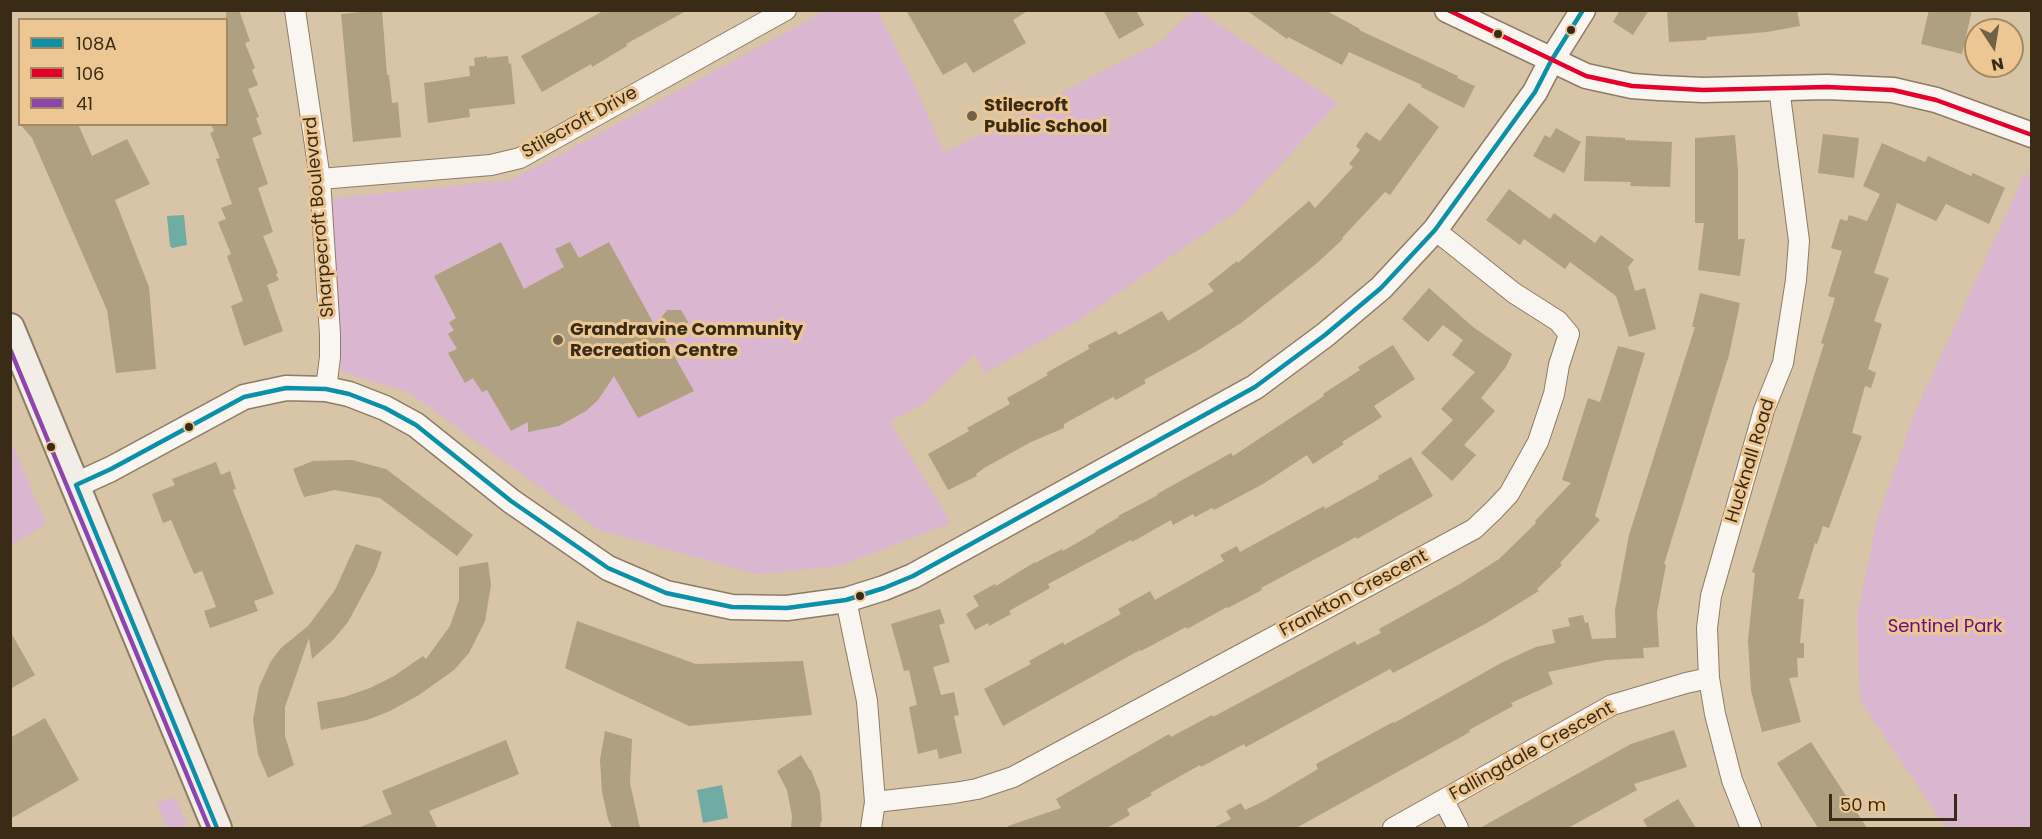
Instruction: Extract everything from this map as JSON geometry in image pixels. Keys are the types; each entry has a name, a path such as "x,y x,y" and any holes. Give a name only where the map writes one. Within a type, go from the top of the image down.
{"main road":[{"path":"10,328 217,828"}],"street":[{"name":"Sharpecroft Boulevard","path":"295,10 320,179 330,334 326,389"},
{"name":"Stilecroft Drive","path":"320,179 490,165 519,158 786,10"},
{"path":"1447,10 1586,76 1632,86 1703,90 1827,87 1893,90 1936,100 2031,135"},
{"path":"76,485 111,469 244,398 286,388 326,389 357,397 385,408 416,425 511,501 608,568 666,593 712,604 743,607 787,608 846,600 913,576 1255,387 1325,335 1381,288 1435,231 1515,122 1583,10"},
{"name":"Hucknall Road","path":"1751,828 1732,780 1715,714 1709,678 1707,628 1711,596 1764,410 1783,363 1796,280 1799,241 1779,88"},
{"name":"Frankton Crescent","path":"875,802 954,794 1013,777 1474,529 1494,510 1509,494 1538,442 1554,394 1559,365 1569,334 1558,321 1514,293 1435,231"},
{"path":"846,600 867,701 875,802 871,828"},
{"name":"Fallingdale Crescent","path":"1394,828 1612,705 1709,678"},
{"path":"1444,801 1458,828"}],"green space":[{"path":"825,11 878,11 912,79 944,153 1162,41 1193,11 1198,11 1338,103 1237,211 1082,318 985,373 975,355 924,403 890,422 951,523 839,566 756,574 599,530 408,392 342,372 328,199 510,180"},
{"name":"Sentinel Park","path":"2025,174 2032,176 2031,828 1946,828 1860,700 1857,617 1877,520 1915,412"},
{"path":"10,438 46,524 11,545 10,545"},
{"path":"171,798 177,800 188,828 167,828 157,803"}],"water":[{"path":"184,215 187,245 172,248 167,216"},
{"path":"722,785 728,818 703,823 697,790"}],"building":[{"path":"226,10 239,10 250,41 245,43 255,68 252,70 258,85 248,89 259,117 256,118 262,134 252,138 268,184 258,188 273,232 263,236 279,280 267,285 283,331 244,346 231,306 243,301 227,256 231,254 218,222 226,219 221,208 232,204 216,159 220,158 210,133 214,131 212,126 228,126 228,18 226,18"},
{"path":"382,10 387,75 389,75 392,103 398,102 401,137 353,142 341,14"},
{"path":"605,10 688,10 626,44 627,46 592,67 591,64 542,92 521,56"},
{"path":"906,10 1029,10 1013,20 1026,43 973,73 966,62 943,75"},
{"path":"1103,10 1136,10 1144,25 1119,39"},
{"path":"1246,10 1325,10 1359,30 1475,86 1464,108 1421,87 1422,85 1349,52 1342,65 1288,37 1287,39"},
{"path":"1620,10 1649,10 1633,35 1613,22"},
{"path":"1667,10 1797,10 1800,26 1767,32 1707,37 1706,40 1669,42"},
{"path":"1929,10 1972,10 1970,18 1964,18 1962,54 1921,44"},
{"path":"487,56 487,58 508,56 509,64 511,63 515,104 469,109 470,117 428,123 424,83 470,76 469,66 475,66 474,58"},
{"path":"1409,103 1439,127 1390,195 1385,192 1343,239 1316,264 1241,323 1197,351 1144,380 1146,383 1116,400 1113,397 1064,424 1064,428 1031,442 984,468 976,474 977,476 948,490 928,454 969,431 967,428 1010,404 1007,398 1089,349 1088,345 1116,331 1119,335 1162,311 1168,321 1214,291 1208,284 1237,261 1238,263 1309,201 1315,208 1353,167 1349,164 1360,150 1356,146 1366,132 1380,141"},
{"path":"22,126 79,126 92,156 127,139 150,184 115,200 149,287 156,369 116,373 107,310 32,138"},
{"path":"1556,128 1581,142 1564,173 1533,156 1545,135 1550,138"},
{"path":"1823,134 1859,138 1854,178 1818,173"},
{"path":"1735,135 1738,171 1738,239 1745,239 1740,276 1698,270 1704,223 1695,223 1695,138"},
{"path":"1586,136 1672,142 1670,187 1630,186 1631,182 1584,181"},
{"path":"1882,143 1925,162 1928,156 1971,176 1973,173 2005,188 1989,224 1946,204 1936,221 1897,203 1874,273 1889,278 1874,321 1882,324 1868,369 1876,373 1871,388 1865,386 1852,433 1862,436 1829,528 1823,526 1817,544 1815,543 1798,599 1804,599 1800,643 1804,643 1804,658 1797,658 1798,677 1789,678 1801,722 1762,732 1751,691 1748,640 1755,573 1752,572 1824,344 1821,343 1835,298 1828,296 1842,251 1831,248 1840,219 1847,221 1849,215 1867,221 1880,194 1863,186"},
{"path":"1509,189 1550,219 1554,213 1595,243 1601,235 1634,260 1628,267 1635,291 1645,288 1656,329 1629,337 1616,296 1570,262 1565,269 1524,239 1520,245 1486,220"},
{"name":"Grandravine Community Recreation Centre","path":"501,242 524,289 564,267 555,249 570,242 579,258 609,242 655,326 667,310 681,310 688,322 680,335 662,334 694,391 638,418 614,376 598,400 586,411 559,426 528,432 528,422 511,431 487,390 482,392 473,378 465,383 448,353 457,349 448,334 454,330 449,323 456,318 434,276"},
{"path":"1429,288 1473,327 1512,354 1506,367 1481,398 1495,411 1464,445 1476,455 1452,481 1421,453 1453,420 1441,409 1475,372 1452,355 1463,340 1443,325 1428,342 1402,319"},
{"path":"1700,293 1740,303 1729,355 1664,564 1666,565 1657,612 1659,647 1643,648 1644,658 1606,660 1548,672 1553,684 1511,703 1513,706 1469,730 1470,732 1296,828 1213,828 1231,819 1226,811 1241,803 1245,810 1264,801 1318,769 1316,764 1503,662 1536,647 1555,643 1552,630 1570,626 1568,618 1583,615 1585,623 1588,622 1592,639 1616,638 1615,610 1629,535 1695,327 1692,327"},
{"path":"1393,345 1415,379 1374,406 1382,417 1342,442 1344,444 1313,464 1307,455 1263,484 1214,510 1212,508 1195,517 1193,514 1173,525 1171,520 1132,542 1131,540 1048,584 1050,588 1009,611 1011,614 989,626 988,623 975,630 966,614 979,606 973,596 995,584 996,586 1035,562 1062,549 1063,551 1118,516 1231,453 1233,456 1324,396 1323,394 1360,370 1358,367"},
{"path":"1618,346 1645,353 1595,516 1600,520 1560,563 1562,565 1537,589 1539,591 1485,624 1393,673 1390,669 1246,747 1244,744 1201,767 1200,765 1150,793 1152,795 1127,809 1130,815 1107,828 1008,828 1008,826 1061,808 1056,799 1169,734 1171,737 1212,715 1213,717 1355,641 1357,645 1381,633 1379,629 1460,584 1499,559 1536,523 1535,521 1571,483 1562,480 1588,398 1600,402"},
{"path":"1411,457 1433,496 1228,608 1140,650 1003,726 984,689 1031,664 1029,661 1063,642 1064,645 1121,614 1118,609 1150,591 1155,600 1224,561 1220,555 1237,546 1240,552 1324,506 1325,509 1379,479 1378,476"},
{"path":"352,460 386,469 473,535 457,556 380,498 335,490 304,497 293,469 313,461"},
{"path":"216,462 221,475 230,471 236,489 233,490 274,594 254,601 258,611 210,628 204,611 216,607 202,571 194,574 171,520 163,523 152,494 175,485 172,479"},
{"path":"356,544 382,552 375,572 348,622 333,640 312,659 309,638 285,707 285,736 294,765 268,778 258,754 253,720 259,687 271,661 281,648 308,626 335,590"},
{"path":"488,562 491,585 485,621 469,653 454,670 419,695 390,711 367,720 321,730 317,702 344,697 370,688 394,676 423,656 426,659 450,626 459,600 459,567"},
{"path":"940,609 945,623 939,625 950,662 933,667 941,695 954,692 959,715 954,716 962,753 939,759 937,749 918,754 909,707 917,705 909,670 904,671 891,624"},
{"path":"577,621 696,664 803,661 812,715 689,726 565,668"},
{"path":"10,631 35,675 10,689"},
{"path":"45,718 79,780 10,819 10,738"},
{"path":"1674,730 1687,767 1634,784 1637,790 1568,828 1480,828 1631,744"},
{"path":"605,731 632,739 630,783 640,828 612,828 608,819 602,792 600,760"},
{"path":"506,740 519,774 429,811 437,828 358,828 392,814 382,791"},
{"path":"1811,742 1867,828 1818,828 1777,763"},
{"path":"801,755 811,770 820,793 822,821 820,828 791,828 792,816 787,790 777,771"},
{"path":"1678,799 1696,828 1648,828 1643,820"}],"transit line":[{"name":"106","path":"1448,10 1586,76 1632,86 1703,90 1827,87 1893,90 1936,100 2032,135"},
{"name":"108A","path":"76,485 111,469 244,397 286,388 326,389 349,394 385,408 416,425 511,501 608,568 666,593 732,607 787,608 846,600 913,576 1255,387 1325,335 1381,288 1435,230 1535,92 1551,61 1583,10"},
{"name":"41","path":"10,349 209,828"},
{"name":"108A","path":"76,485 217,828"}],"place":[{"name":"Stilecroft Public School","path":"972,116"},
{"name":"Grandravine Community Recreation Centre","path":"558,340"}]}
